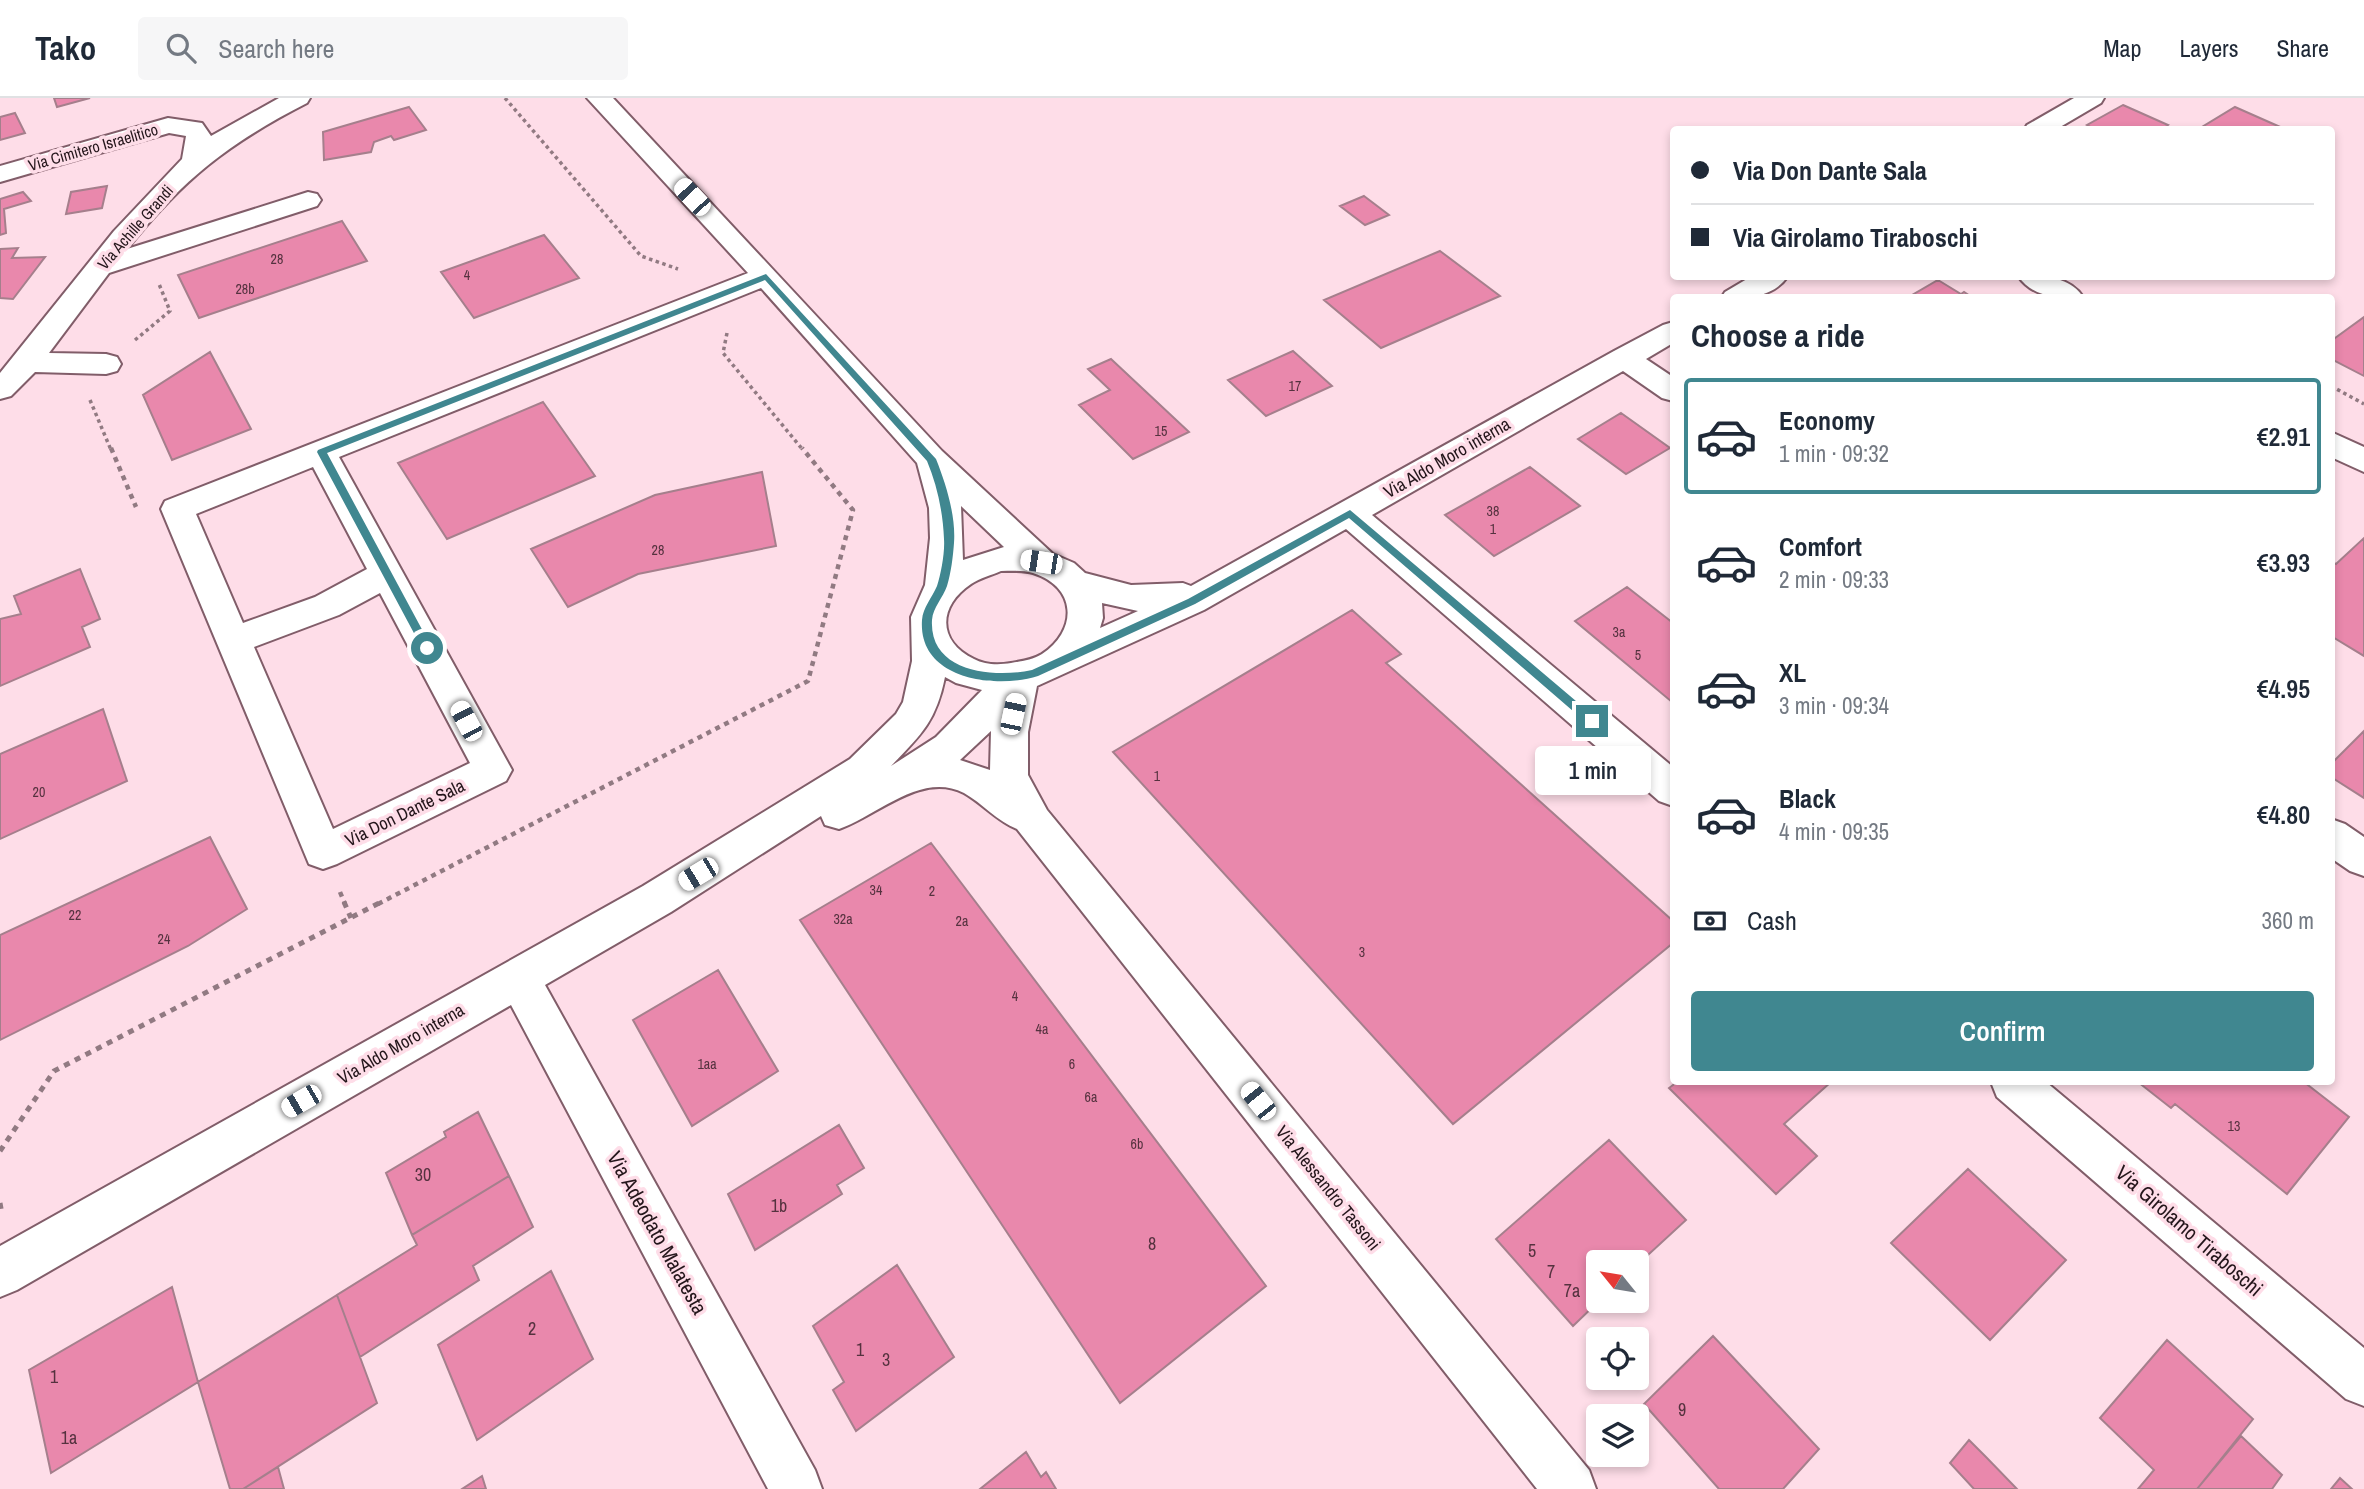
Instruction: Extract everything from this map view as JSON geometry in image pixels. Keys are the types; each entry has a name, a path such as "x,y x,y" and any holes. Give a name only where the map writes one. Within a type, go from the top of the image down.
{"street":[{"name":"Via Achille Grandi","path":"0,389 27,362 126,233 194,160 262,116 298,98"},
{"path":"598,98 766,276 931,459 1041,562"},
{"path":"2043,126 2092,98"},
{"name":"Via Cimitero Israelitico","path":"0,174 168,125 192,128 199,135 194,160"},
{"path":"100,267 309,200"},
{"path":"177,509 766,276"},
{"path":"1742,294 1767,280"},
{"path":"2039,280 2063,294"},
{"name":"Via Aldo Moro interna","path":"1058,662 1192,601 1670,333"},
{"path":"1624,358 1670,389"},
{"path":"27,362 106,364"},
{"path":"2335,445 2364,461"},
{"name":"Via Don Dante Sala","path":"177,509 323,852 493,770 321,452"},
{"path":"931,459 942,485 949,540 942,587"},
{"path":"1350,513 1670,787"},
{"path":"1009,559 1041,562 1059,570 1074,582 1083,594 1086,622 1076,643 1058,662 1016,678 988,678 968,673 949,664 936,652 929,637 927,620 932,603 942,587 957,574 976,565 1009,559"},
{"path":"233,641 288,623 387,574"},
{"name":"Via Aldo Moro interna","path":"1074,582 1131,598 1188,595 1222,584"},
{"name":"Via Aldo Moro interna","path":"0,1273 657,900 863,770 885,751 909,724 921,705 928,681 929,637"},
{"name":"Via Aldo Moro interna","path":"657,900 805,832 938,756 962,737 1016,678"},
{"name":"Via Alessandro Tassoni","path":"1016,678 1009,732 1009,775 1033,822 1570,1489"},
{"name":"Via Alessandro Tassoni","path":"896,780 943,772 965,776 983,785 1033,822"},
{"path":"2335,839 2364,859"},
{"name":"Via Adeodato Malatesta","path":"518,977 796,1489"},
{"name":"Via Girolamo Tiraboschi","path":"2018,1085 2364,1381"}],"path":[{"path":"0,1151 54,1071 808,681 853,510 723,354 728,327 678,269 641,256 505,98"},
{"path":"2335,388 2364,404"},
{"path":"88,396 134,507 177,509"}],"building":[{"path":"54,98 90,98 57,107"},
{"path":"2123,105 2168,125 2089,126"},
{"path":"409,107 426,130 394,140 391,136 374,142 371,152 324,160 323,132"},
{"path":"2235,107 2278,126 2204,126"},
{"path":"15,113 25,133 0,140 0,117"},
{"path":"107,186 102,208 66,214 71,192"},
{"path":"23,192 31,201 4,209 6,233 0,235 0,199"},
{"path":"1364,196 1389,215 1365,225 1340,206"},
{"path":"342,221 367,261 199,318 178,275"},
{"path":"544,235 579,278 474,318 441,272"},
{"path":"18,248 12,258 45,257 13,299 0,298 0,249"},
{"path":"1440,251 1500,296 1381,348 1324,300"},
{"path":"1938,280 1961,294 1914,294"},
{"path":"2364,317 2364,376 2335,361 2335,338"},
{"path":"1293,351 1332,386 1266,416 1228,380"},
{"path":"210,352 251,429 172,460 143,395"},
{"path":"1111,359 1189,432 1133,459 1079,405 1110,390 1088,369"},
{"path":"543,402 595,476 447,539 398,463"},
{"path":"1621,413 1670,448 1626,474 1578,439"},
{"path":"1530,467 1580,506 1494,556 1445,515"},
{"path":"762,472 776,546 638,574 568,607 531,549 655,495"},
{"path":"2364,538 2364,656 2335,638 2336,564"},
{"path":"80,569 100,619 82,627 90,647 0,686 0,619 21,614 14,596"},
{"path":"1627,587 1670,621 1670,700 1575,621"},
{"path":"1352,610 1401,654 1386,663 1670,918 1670,945 1453,1124 1113,752"},
{"path":"103,709 127,781 0,839 0,754"},
{"path":"2364,731 2364,798 2335,780 2335,760"},
{"path":"210,837 247,909 188,946 0,1040 0,935"},
{"path":"931,843 1266,1286 1120,1403 800,920"},
{"path":"718,970 778,1071 692,1126 633,1020"},
{"path":"1673,1085 1828,1085 1784,1124 1817,1156 1776,1194 1669,1088"},
{"path":"2142,1085 2308,1085 2349,1117 2287,1194 2175,1104 2171,1108"},
{"path":"478,1112 509,1176 412,1235 386,1173 446,1137 444,1132"},
{"path":"839,1125 864,1168 837,1185 842,1194 755,1250 728,1194"},
{"path":"1609,1140 1686,1220 1649,1254 1649,1250 1586,1250 1586,1313 1573,1326 1496,1239"},
{"path":"1968,1169 2066,1260 1990,1340 1891,1243"},
{"path":"509,1176 533,1227 473,1266 479,1280 360,1357 337,1295 417,1245 412,1235"},
{"path":"897,1265 954,1357 856,1431 833,1390 844,1382 813,1326"},
{"path":"551,1271 593,1359 477,1440 438,1345"},
{"path":"172,1287 198,1382 51,1473 29,1370"},
{"path":"337,1295 377,1403 243,1489 230,1489 198,1382"},
{"path":"1713,1336 1819,1449 1783,1489 1719,1489 1649,1410 1649,1404 1644,1404"},
{"path":"2167,1340 2253,1419 2197,1489 2138,1489 2154,1470 2100,1418"},
{"path":"2241,1436 2282,1475 2272,1489 2197,1489"},
{"path":"1969,1440 2017,1489 1974,1489 1950,1463"},
{"path":"1026,1452 1041,1477 1046,1472 1056,1489 980,1489"},
{"path":"278,1467 284,1489 243,1489"},
{"path":"482,1476 486,1489 462,1489"},
{"path":"2340,1478 2352,1489 2331,1489"}],"route":[{"path":"427,648 321,452 766,276 931,459 942,485 949,540 942,587 932,603 927,620 929,637 936,652 949,664 988,678 1021,677 1034,673 1192,601 1350,513 1592,721"}]}
